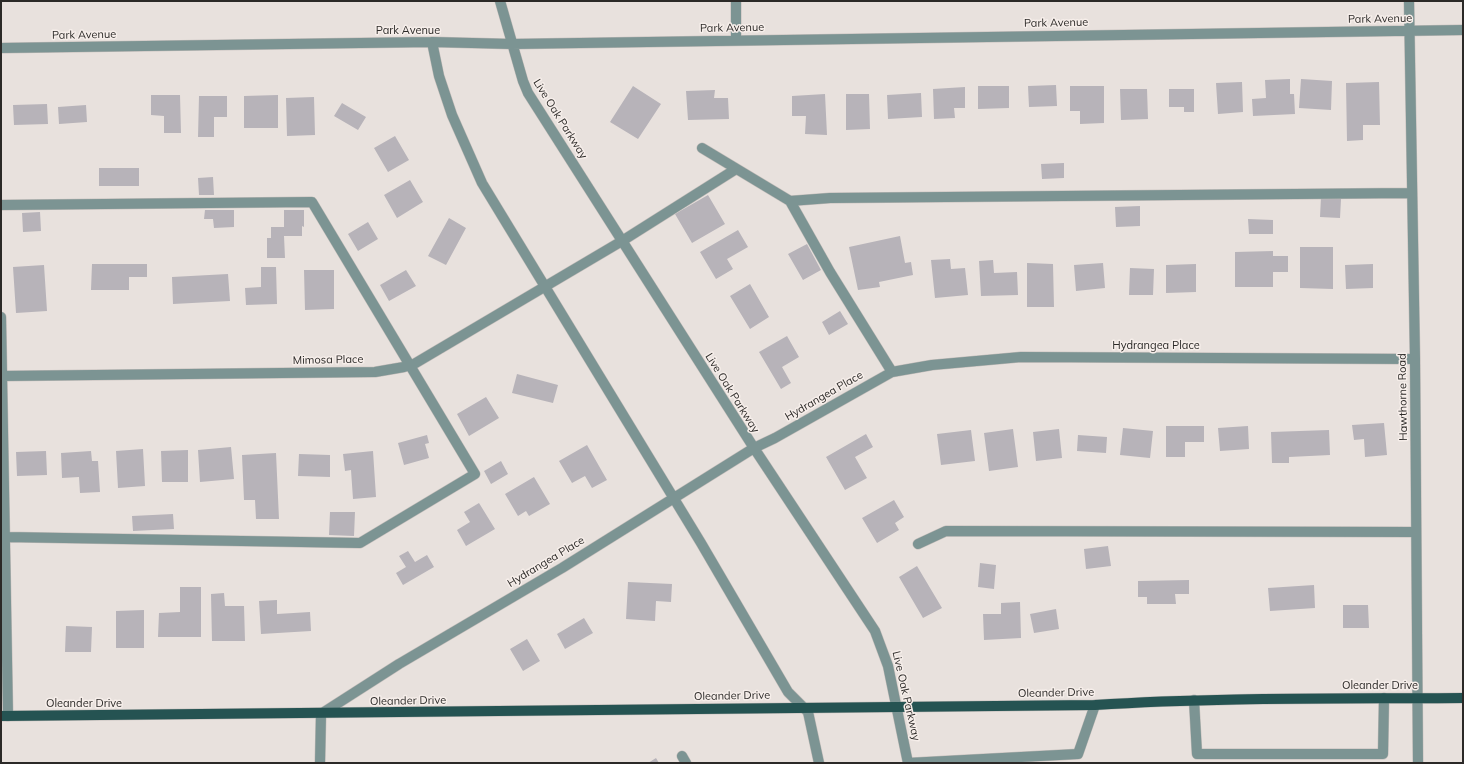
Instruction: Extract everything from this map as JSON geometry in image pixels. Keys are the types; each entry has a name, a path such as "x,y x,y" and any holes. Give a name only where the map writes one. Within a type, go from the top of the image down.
{"main road":[{"name":"Oleander Drive","path":"4,716 1095,705 1194,700 1463,698"}],"street":[{"name":"Live Oak Parkway","path":"500,1 528,93 754,448 875,631 888,666 908,763"},
{"path":"736,1 736,40"},
{"name":"Hawthorne Road","path":"1408,1 1415,359 1418,763"},
{"name":"Park Avenue","path":"1,48 432,42 512,44 1463,30"},
{"path":"432,42 439,76 452,115 482,183 788,692 808,712 819,763"},
{"path":"702,148 790,202 830,272 892,372"},
{"name":"Mimosa Place","path":"2,376 375,372 411,365 622,241 736,169"},
{"path":"790,202 830,198 1411,193"},
{"path":"1,205 312,202 475,474 360,543 5,537"},
{"path":"1,317 5,537 4,716"},
{"name":"Hydrangea Place","path":"320,714 399,664 562,568 754,448 775,438 892,372 932,365 1021,358 1415,359"},
{"path":"918,544 946,531 1416,532"},
{"path":"1194,700 1197,754 1384,754 1384,698"},
{"path":"908,763 1078,754 1095,705"},
{"path":"320,714 320,763"}],"building":[{"path":"1290,79 1290,94 1294,94 1295,114 1253,116 1252,99 1266,98 1265,80"},
{"path":"1301,79 1332,81 1331,110 1299,108"},
{"path":"1242,82 1243,112 1218,114 1216,83"},
{"path":"1379,82 1380,125 1363,125 1363,140 1347,141 1346,83"},
{"path":"1056,85 1057,106 1029,107 1028,86"},
{"path":"633,86 661,104 638,139 610,122"},
{"path":"978,86 1009,86 1009,108 978,109"},
{"path":"1070,86 1104,86 1104,123 1080,124 1080,111 1070,111"},
{"path":"965,87 965,108 954,108 955,118 934,119 933,89"},
{"path":"1120,89 1147,89 1148,119 1121,120"},
{"path":"1169,89 1194,89 1194,112 1184,112 1184,107 1169,107"},
{"path":"715,90 714,98 728,98 729,119 688,120 686,91"},
{"path":"921,93 922,117 888,119 887,95"},
{"path":"825,94 827,135 805,134 806,116 792,116 792,96"},
{"path":"846,94 869,94 870,129 846,130"},
{"path":"151,95 180,95 181,133 164,133 164,116 151,115"},
{"path":"278,95 278,128 244,128 244,96"},
{"path":"199,96 227,96 227,117 214,117 214,137 198,137"},
{"path":"314,97 315,135 287,136 286,98"},
{"path":"342,103 366,117 358,130 334,116"},
{"path":"47,104 48,124 14,125 13,105"},
{"path":"86,105 87,122 59,124 58,107"},
{"path":"395,136 409,160 388,172 374,148"},
{"path":"1064,163 1064,178 1042,179 1041,164"},
{"path":"99,168 139,168 139,186 99,186"},
{"path":"213,177 214,195 199,195 198,178"},
{"path":"410,180 423,202 397,218 384,195"},
{"path":"708,195 725,224 692,243 675,214"},
{"path":"1321,197 1341,199 1340,218 1320,217"},
{"path":"1140,206 1140,226 1116,227 1115,207"},
{"path":"205,210 234,210 234,227 214,228 213,219 204,219"},
{"path":"284,210 304,210 304,227 302,226 302,236 284,236 285,258 267,258 267,238 271,238 271,227 284,227"},
{"path":"40,212 41,231 23,232 22,213"},
{"path":"449,218 466,228 446,265 428,256"},
{"path":"1248,219 1273,220 1273,234 1249,234"},
{"path":"368,222 378,239 358,251 348,234"},
{"path":"738,230 748,247 727,259 733,269 716,279 700,252"},
{"path":"900,236 905,263 911,262 913,275 879,282 880,287 858,290 849,247"},
{"path":"807,244 821,270 803,280 788,254"},
{"path":"1300,247 1333,247 1333,289 1300,288"},
{"path":"1273,251 1273,256 1288,256 1288,272 1273,272 1273,287 1235,287 1235,252"},
{"path":"950,259 951,269 965,268 968,295 935,298 931,260"},
{"path":"993,260 994,273 1017,272 1018,295 981,296 979,261"},
{"path":"1027,263 1053,264 1054,307 1027,307"},
{"path":"1103,263 1105,288 1076,291 1074,265"},
{"path":"92,264 147,264 147,277 129,277 129,290 91,290"},
{"path":"1196,264 1196,292 1166,293 1166,265"},
{"path":"1373,264 1373,288 1346,289 1345,265"},
{"path":"44,265 47,311 16,313 13,267"},
{"path":"261,267 276,267 277,304 246,305 245,288 261,287"},
{"path":"1130,268 1154,269 1153,295 1129,295"},
{"path":"304,270 334,270 334,309 305,310"},
{"path":"406,270 416,286 389,301 380,285"},
{"path":"228,274 230,301 173,304 172,277"},
{"path":"750,284 769,317 750,329 730,296"},
{"path":"840,311 848,324 829,335 822,322"},
{"path":"787,336 799,357 782,367 791,383 781,389 759,352"},
{"path":"517,374 558,385 553,403 512,393"},
{"path":"486,397 499,418 469,436 457,414"},
{"path":"1384,423 1387,455 1365,457 1364,439 1354,440 1352,425"},
{"path":"1166,426 1204,426 1204,442 1185,442 1185,457 1166,457"},
{"path":"1248,426 1249,449 1220,451 1218,428"},
{"path":"1123,428 1153,431 1150,458 1120,455"},
{"path":"1013,429 1018,467 989,471 984,433"},
{"path":"1059,429 1062,458 1036,461 1033,432"},
{"path":"971,430 975,461 941,465 937,434"},
{"path":"1329,430 1330,455 1289,457 1289,463 1272,463 1271,432"},
{"path":"866,434 873,447 855,457 867,478 845,490 826,457"},
{"path":"427,435 429,443 425,444 429,458 404,465 398,443"},
{"path":"1078,435 1107,437 1106,453 1077,451"},
{"path":"587,445 607,480 592,488 585,476 572,483 559,461"},
{"path":"231,447 234,479 200,482 198,450"},
{"path":"143,449 145,486 118,488 116,451"},
{"path":"188,450 188,482 162,482 161,451"},
{"path":"46,451 47,475 17,476 16,452"},
{"path":"91,451 92,461 98,461 100,492 80,493 79,477 62,478 61,453"},
{"path":"373,451 376,497 353,499 351,470 345,471 343,454"},
{"path":"276,453 279,519 256,519 255,500 244,500 242,455"},
{"path":"299,454 330,455 330,477 298,476"},
{"path":"501,461 508,474 491,484 484,471"},
{"path":"534,477 550,504 529,516 526,511 518,516 505,494"},
{"path":"894,500 904,517 895,523 899,530 877,543 862,518"},
{"path":"479,503 495,529 466,546 457,530 470,522 464,512"},
{"path":"330,512 355,512 354,536 329,535"},
{"path":"173,514 174,529 133,531 132,516"},
{"path":"1108,546 1111,566 1086,569 1084,549"},
{"path":"408,551 415,562 427,555 434,567 403,585 396,573 406,567 399,556"},
{"path":"980,563 996,565 994,589 978,587"},
{"path":"917,566 942,608 923,618 899,577"},
{"path":"1189,580 1189,594 1175,594 1176,604 1147,604 1147,597 1138,597 1138,581"},
{"path":"628,582 672,584 671,602 656,601 655,621 626,619"},
{"path":"1314,585 1315,608 1270,611 1268,588"},
{"path":"180,587 201,587 201,637 158,637 159,613 180,612"},
{"path":"224,593 225,606 244,606 245,641 212,641 211,594"},
{"path":"277,600 277,614 310,612 311,631 261,634 259,601"},
{"path":"1020,602 1021,638 984,640 983,614 1001,614 1001,603"},
{"path":"1343,605 1368,605 1369,628 1343,628"},
{"path":"1056,609 1059,629 1034,633 1030,614"},
{"path":"144,610 144,648 116,648 116,611"},
{"path":"584,618 593,633 565,649 557,634"},
{"path":"66,626 92,627 91,652 65,652"},
{"path":"527,639 540,661 523,671 510,649"},
{"path":"656,758 659,763 648,763"}]}
